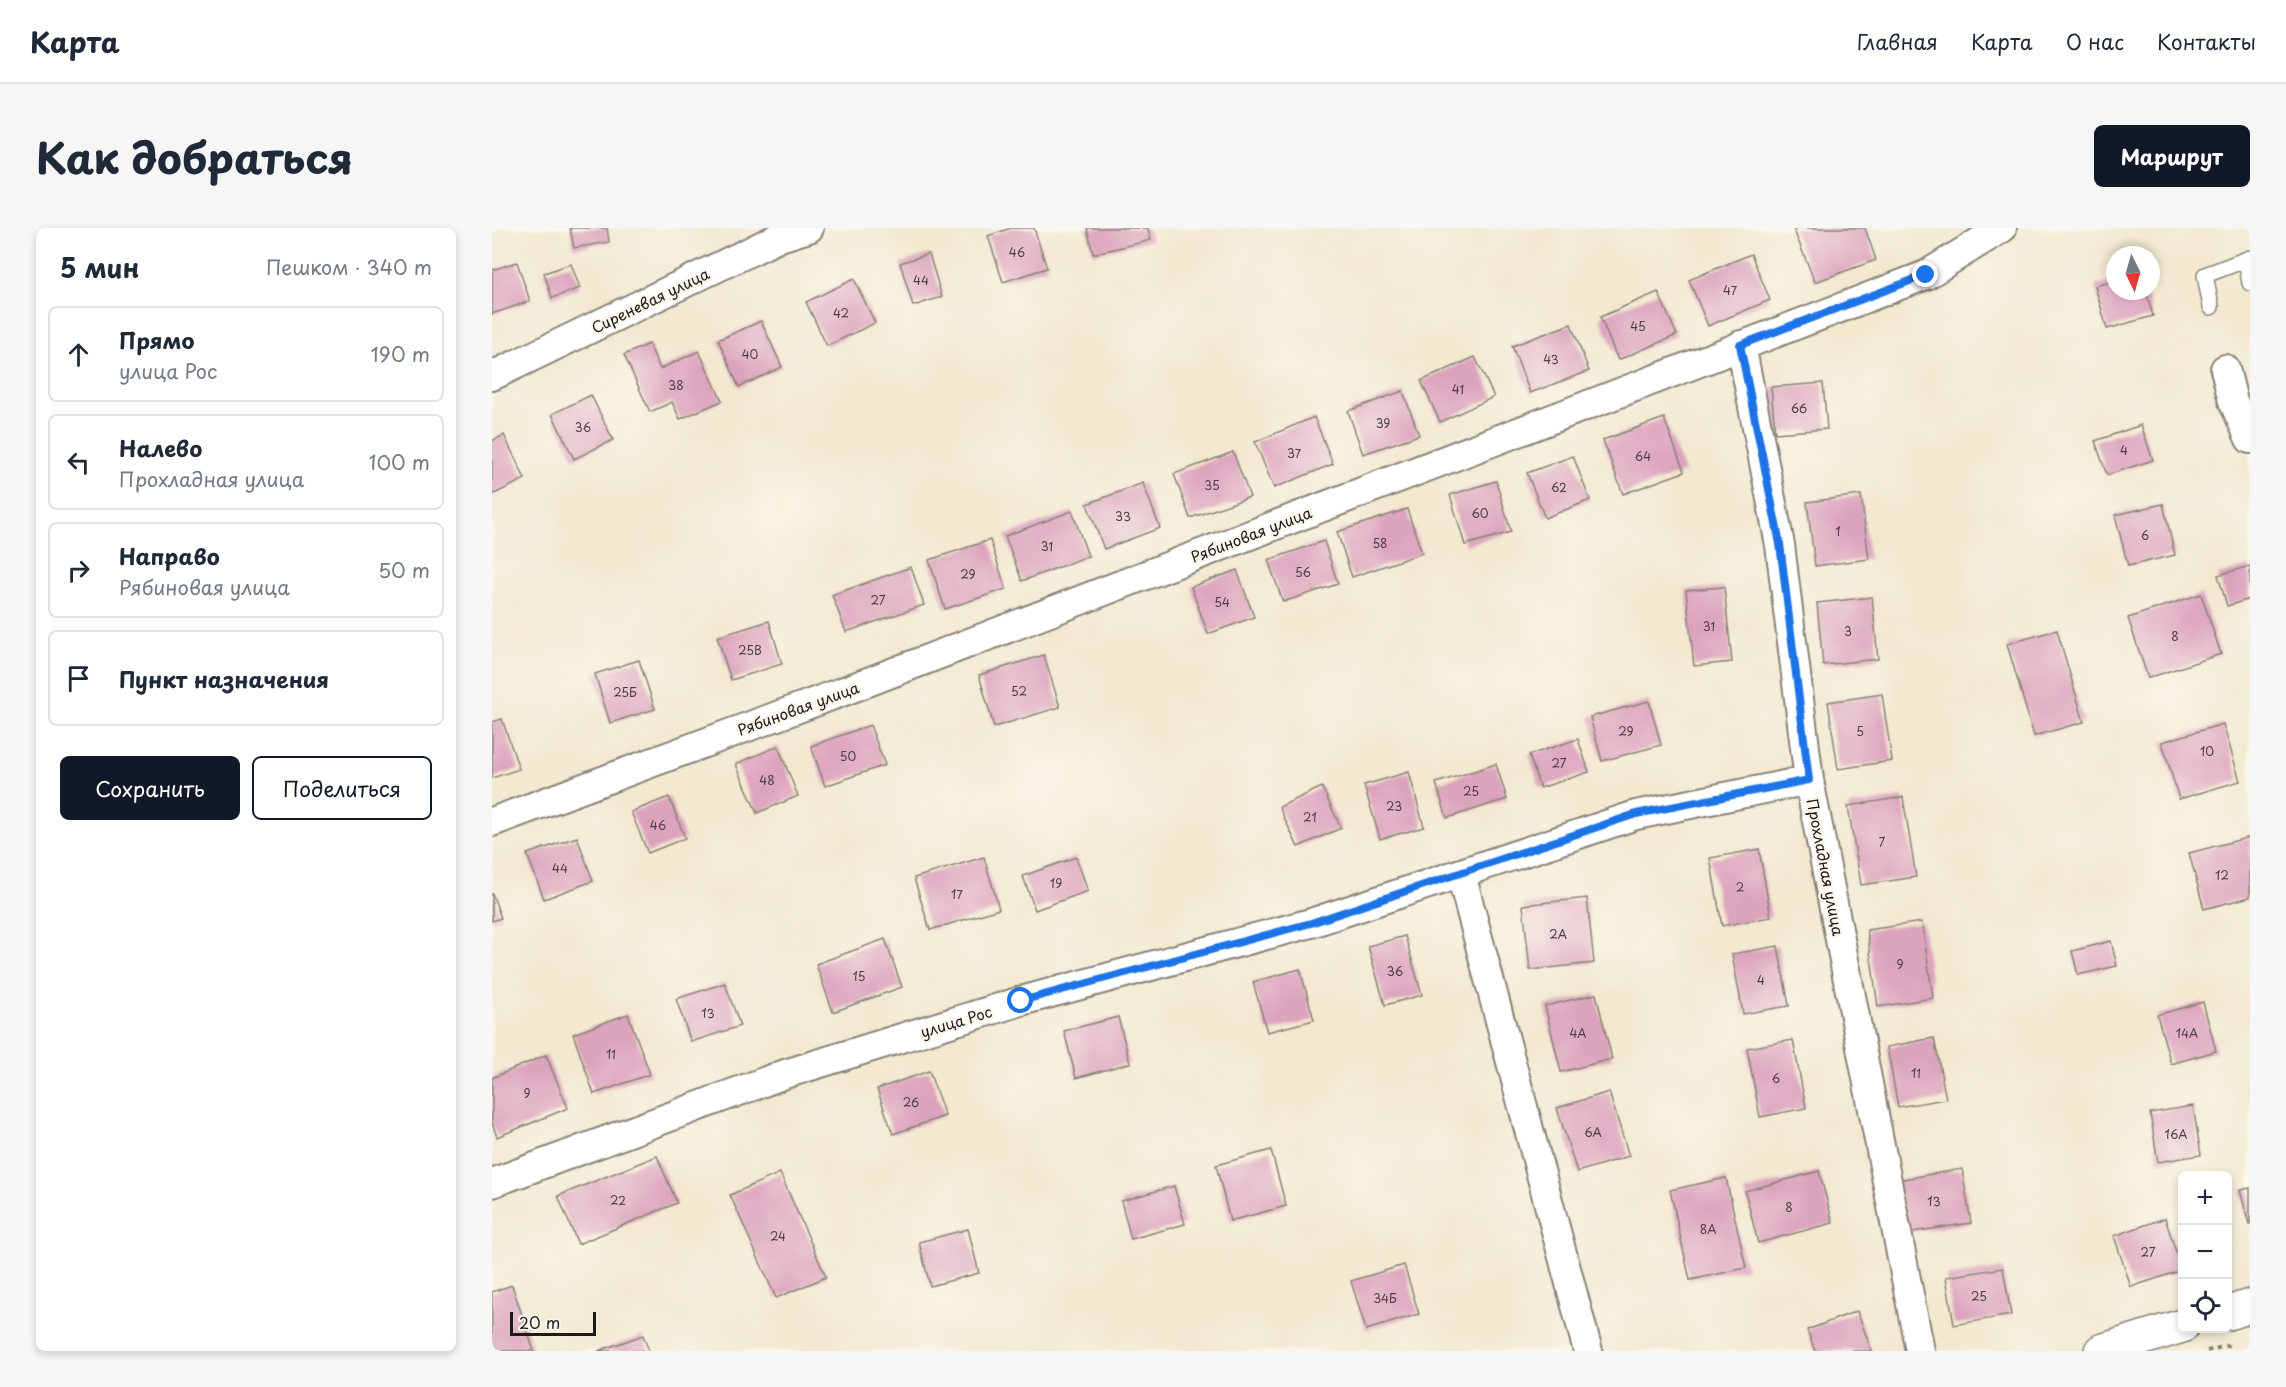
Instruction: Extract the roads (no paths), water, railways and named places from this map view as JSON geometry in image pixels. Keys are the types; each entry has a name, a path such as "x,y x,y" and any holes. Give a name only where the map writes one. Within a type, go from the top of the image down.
{"street":[{"name":"Сиреневая улица","path":"492,376 780,237 809,228"},
{"name":"Рябиновая улица","path":"492,822 847,690 1926,275 2002,228"},
{"name":"Прохладная улица","path":"1740,345 1780,544 1809,780 1920,1351"},
{"path":"2224,369 2233,401 2249,434"},
{"name":"улица Рос","path":"492,1183 796,1070 1021,1001 1311,923 1636,814 1809,780"},
{"path":"1461,874 1588,1351"},
{"path":"2232,1312 2250,1306"},
{"path":"2101,1351 2178,1327"}],"lane":[{"path":"2211,306 2205,275 2248,259 2250,283"}]}
